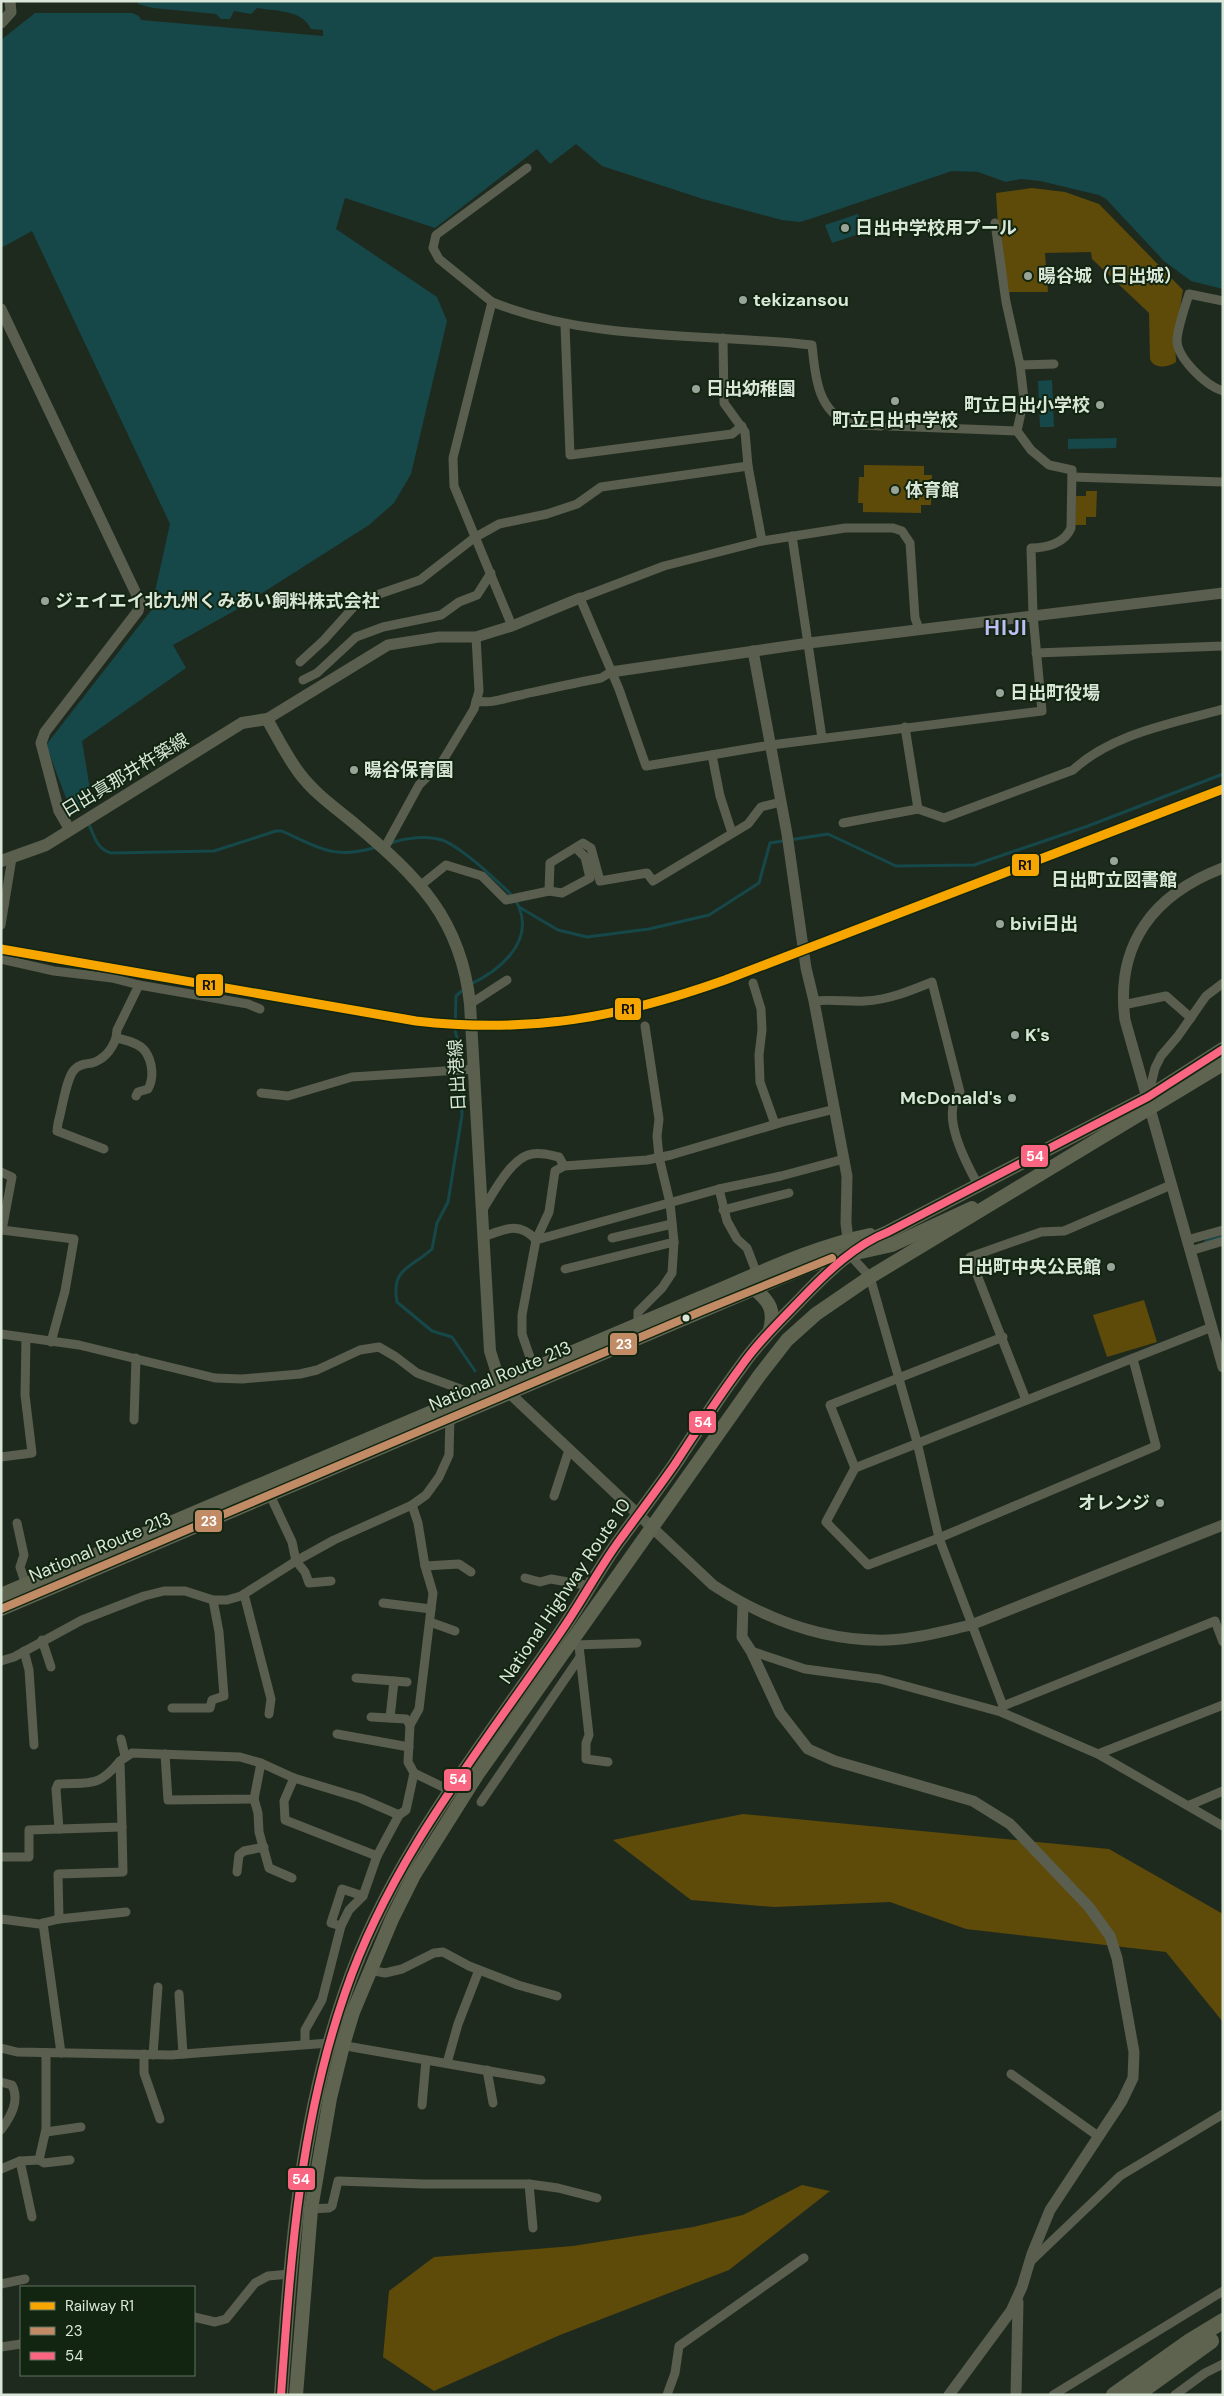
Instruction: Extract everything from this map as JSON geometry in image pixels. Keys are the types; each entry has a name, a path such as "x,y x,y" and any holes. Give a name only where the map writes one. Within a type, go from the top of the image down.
{"highway":[{"name":"National Highway Route 10","path":"281,2395 290,2274 300,2175 308,2127 336,2044 414,1875 477,1775 574,1645 652,1527 759,1376 787,1340 816,1314 870,1277 1149,1103 1223,1049"},
{"name":"National Highway Route 10","path":"296,2395 311,2209 345,1992 381,1908 403,1865 449,1790 561,1632 618,1542 640,1515 740,1367 770,1330 821,1278 867,1240 888,1232 978,1185 1149,1103 1223,1064"},
{"name":"National Route 213","path":"1,1609 270,1495 503,1388 808,1266 875,1250 906,1240 1016,1187"},
{"name":"National Route 213","path":"1,1595 449,1412 474,1394 503,1388 534,1369 758,1274 848,1240 888,1232"},
{"path":"754,1289 764,1296 772,1310 773,1318 770,1330"},
{"path":"1114,2395 1190,2341 1223,2321"},
{"path":"1141,2391 1223,2334"}],"main road":[{"name":"日出真那井杵築線","path":"7,860 36,850 242,723 266,719"},
{"name":"日出港線","path":"266,719 300,775 323,798 383,848 421,884 444,918 458,948 468,986 470,1004 490,1350 503,1388"}],"street":[{"path":"1,23 10,12 10,1"},
{"path":"526,168 436,235 433,248 439,259 492,302 515,311 566,325 626,332 812,345 818,390 836,417 851,424 1018,432"},
{"path":"580,598 619,689 646,766 771,745 1042,711 1033,615 1031,548 1047,546 1063,540 1068,535 1071,528 1072,470 1049,465 1031,450 1018,432 1024,399 1020,365 1006,302 995,223"},
{"path":"1223,302 1189,294 1177,341 1185,360 1214,388 1223,390"},
{"path":"492,302 453,458 454,486 512,626"},
{"path":"1,309 140,602 138,611 45,732 41,743 60,811 70,830"},
{"path":"566,325 570,455 732,434 742,426"},
{"path":"723,338 722,385 724,403 745,432 748,466 762,541"},
{"path":"1020,365 1054,364"},
{"path":"300,662 324,640 359,601 420,580 474,538 499,524 547,514 577,504 601,487 748,466"},
{"path":"1072,477 1223,482"},
{"path":"266,719 388,645 439,637 476,637 512,626 664,566 762,541 845,528 893,528 902,532 910,543 915,618 919,629"},
{"path":"792,536 810,643 822,738"},
{"path":"304,680 317,673 356,637 383,627 441,615 459,602 477,595 491,574"},
{"path":"476,701 489,704 518,695 601,678 611,672 753,651 919,629 1223,593"},
{"path":"383,848 419,786 442,762 474,709 478,691 476,637"},
{"path":"1036,653 1223,646"},
{"path":"753,651 781,802 804,956 847,1176 850,1255 870,1277 916,1442 939,1538 1002,1709"},
{"path":"843,823 918,809 944,818 1073,770 1087,757 1121,739 1223,709"},
{"path":"905,727 918,809"},
{"path":"712,755 720,796 732,833"},
{"path":"549,891 550,863 583,843 591,848 600,881 647,873 653,881 748,824 761,807 781,802"},
{"path":"421,884 446,865 482,876 506,900 549,891 562,893 590,878 585,857 578,850"},
{"path":"1,925 7,860"},
{"path":"1223,868 1199,877 1178,890 1151,914 1138,934 1130,954 1124,984 1123,1005 1125,1020 1223,1367"},
{"path":"1,959 54,971 112,978 139,985 248,1004 260,1009"},
{"path":"470,1004 507,980"},
{"path":"814,1001 833,999 866,1001 883,999 932,982 960,1092 954,1098 953,1104 956,1137 978,1185"},
{"path":"753,983 761,1009 760,1082 776,1124"},
{"path":"1149,1103 1155,1068 1161,1056 1206,996 1223,983"},
{"path":"104,1149 57,1131 74,1070 83,1064 94,1062 105,1056 112,1049 117,1030 139,985"},
{"path":"1123,1005 1166,996 1191,1018"},
{"path":"638,1324 638,1312 662,1288 672,1273 674,1242 670,1203 659,1157 657,1136 659,1119 645,1026"},
{"path":"116,1038 128,1041 145,1052 152,1071 152,1083 148,1089 138,1092 136,1096"},
{"path":"261,1093 288,1096 352,1076 475,1069"},
{"path":"534,1369 522,1334 522,1315 536,1240 549,1212 555,1171 564,1166 659,1157 835,1109"},
{"path":"482,1212 502,1180 519,1160 530,1154 542,1153 559,1158 564,1166"},
{"path":"536,1240 719,1189 781,1176 844,1159"},
{"path":"1,1172 12,1177 2,1230 74,1239 65,1291 51,1342"},
{"path":"1026,1400 1003,1336 970,1257 1040,1232 1064,1231 1171,1185"},
{"path":"719,1189 723,1210 737,1238 747,1248 758,1274"},
{"path":"723,1210 789,1193"},
{"path":"612,1238 672,1224"},
{"path":"483,1237 501,1230 520,1227 528,1230 536,1240"},
{"path":"1189,1245 1223,1230"},
{"path":"1189,1245 1223,1241"},
{"path":"565,1269 674,1242"},
{"path":"1133,1359 1156,1446 939,1538 868,1565 826,1522 855,1468 916,1442 1212,1327"},
{"path":"1,1334 79,1345 136,1358 167,1368 215,1378 242,1379 300,1374 318,1370 360,1350 379,1347 417,1373 474,1394"},
{"path":"855,1468 830,1405 1003,1336"},
{"path":"1,1457 32,1453 25,1395 26,1338"},
{"path":"134,1420 136,1358"},
{"path":"503,1388 713,1585 743,1604 798,1628 850,1639 889,1640 927,1635 971,1625 1223,1525"},
{"path":"1,1661 14,1658 42,1640 82,1620 144,1596 164,1591 185,1591 213,1600 226,1600 244,1594 296,1561 334,1540 412,1506 426,1494 439,1477 448,1455 449,1412"},
{"path":"554,1496 569,1450"},
{"path":"270,1495 292,1542 296,1561 305,1572 308,1583 331,1581"},
{"path":"412,1506 418,1523 425,1566 434,1594 419,1709 410,1725 408,1762 414,1773 449,1790"},
{"path":"17,1523 24,1555 20,1567 26,1585"},
{"path":"425,1566 459,1564 471,1572"},
{"path":"525,1578 540,1582 551,1579 590,1586"},
{"path":"244,1594 271,1699 269,1714"},
{"path":"172,1708 210,1708 212,1700 224,1696 219,1632 213,1600"},
{"path":"383,1603 431,1609"},
{"path":"743,1604 742,1638 751,1651 780,1714 808,1749 835,1760 973,1801 989,1809 1010,1824 1089,1907 1110,1936 1117,1958 1134,2052 1133,2078 1122,2101 1050,2210 1011,2311 949,2395"},
{"path":"1002,1709 1215,1621 1223,1642"},
{"path":"430,1622 455,1631"},
{"path":"42,1640 52,1667"},
{"path":"608,1762 586,1759 586,1744 589,1735 580,1657 574,1645 637,1643"},
{"path":"24,1651 29,1670 34,1745"},
{"path":"751,1651 805,1669 880,1679 1002,1709 1098,1754 1190,1805 1223,1826"},
{"path":"481,1802 580,1657"},
{"path":"356,1678 407,1682"},
{"path":"390,1718 394,1680"},
{"path":"1098,1754 1223,1705"},
{"path":"371,1717 406,1719 410,1725"},
{"path":"337,1734 409,1747"},
{"path":"59,1918 58,1874 123,1872 121,1739"},
{"path":"60,1829 56,1789 58,1784 100,1781 122,1758 132,1753 240,1757 260,1763 294,1778 360,1798 399,1815"},
{"path":"165,1754 168,1800 254,1799"},
{"path":"260,1763 254,1799 258,1813 259,1832 270,1868 292,1878"},
{"path":"305,2044 305,2030 322,2000 341,1926 349,1910 362,1896 378,1856 399,1815 406,1810 414,1773"},
{"path":"294,1778 284,1800 284,1820 378,1856"},
{"path":"1190,1805 1223,1792"},
{"path":"1,1857 29,1857 29,1830 122,1826"},
{"path":"237,1872 239,1854 244,1851 264,1847"},
{"path":"341,1926 332,1923 342,1889 362,1896"},
{"path":"1,1919 42,1923 59,1918 126,1912"},
{"path":"42,1923 62,2053"},
{"path":"369,1970 385,1973 402,1969 434,1953 443,1952 479,1970 518,1986 557,1996"},
{"path":"447,2063 458,2024 479,1970"},
{"path":"154,2055 158,1987"},
{"path":"179,1994 183,2054"},
{"path":"1,2048 17,2052 154,2055 305,2044 336,2044 542,2080"},
{"path":"39,2160 46,2132 46,2053"},
{"path":"144,2054 144,2073 160,2119"},
{"path":"422,2105 426,2060"},
{"path":"487,2070 493,2102"},
{"path":"1011,2074 1098,2136"},
{"path":"1,2082 12,2085 15,2090 15,2104 1,2130"},
{"path":"1030,2262 1120,2176 1223,2114"},
{"path":"46,2132 81,2127"},
{"path":"1,2169 20,2161 39,2160 44,2163 70,2160"},
{"path":"20,2161 32,2217"},
{"path":"311,2209 329,2208 332,2206 338,2181 424,2184 529,2184 558,2188 597,2198"},
{"path":"529,2184 533,2228"},
{"path":"667,2395 675,2373 680,2346 804,2258"},
{"path":"195,2316 215,2322 226,2319 256,2282 268,2276 290,2274"},
{"path":"1,2284 25,2279"},
{"path":"1053,2395 1223,2291"},
{"path":"1016,2395 1018,2297"},
{"path":"1,2347 20,2344"},
{"path":"1176,2395 1205,2373 1223,2364"}],"shaded area":[{"path":"1032,188 1065,192 1099,204 1183,290 1175,339 1176,362 1169,365 1154,365 1150,359 1149,313 1092,259 1091,252 1045,253 1048,292 1009,292 998,226 996,193"},
{"name":"体育館","path":"864,465 924,466 924,475 932,475 931,505 921,505 921,513 863,512 863,503 858,503 859,477 864,477"},
{"path":"1086,491 1097,491 1096,517 1086,517 1086,525 1075,525 1076,496 1086,496"},
{"path":"1144,1300 1157,1342 1107,1357 1093,1315"},
{"path":"743,1814 1109,1849 1223,1914 1223,2022 1166,1952 966,1929 890,1902 774,1907 691,1900 613,1840"},
{"path":"802,2185 830,2191 729,2270 560,2335 434,2391 383,2357 389,2291 434,2257 573,2246 693,2227 743,2215"}],"water":[{"path":"138,1 1223,1 1223,289 1191,281 1164,261 1106,199 1099,195 1040,181 1021,179 1006,182 978,172 952,171 800,222 782,220 703,199 602,166 576,144 550,164 537,149 435,228 345,198 336,229 437,297 447,321 411,474 394,503 369,525 234,611 173,645 186,668 82,741 92,801 72,814 46,745 156,604 154,596 170,524 32,231 1,248 1,40 35,13 132,13 139,16 141,20 323,36 323,30 311,29 302,18 280,11 257,8 251,14 234,11 230,19 221,19 216,14 153,8 138,4"},
{"name":"日出中学校用プール","path":"858,214 865,232 832,243 825,225"},
{"path":"1052,380 1054,427 1040,427 1038,381"},
{"path":"1117,438 1116,448 1068,449 1068,439"}],"waterway":[{"path":"519,907 558,930 587,937 649,929 709,915 759,883 770,843 828,834 896,866 974,865 1088,826 1223,774"},
{"path":"88,822 99,845 111,853 214,851 276,831 282,831 317,847 338,852 362,851 377,847"},
{"path":"390,843 423,837 436,838 447,842 482,867 513,897 519,907 522,920 521,933 517,945 510,955 491,973 469,985"},
{"path":"464,989 456,996 455,1030 461,1054 462,1115 448,1202 437,1223 432,1249 404,1270 397,1282 396,1291 397,1302 432,1331 452,1337 475,1371"},
{"path":"1206,1241 1223,1236"}],"rail line":[{"name":"R1","path":"1,949 416,1021 457,1025 497,1025 573,1020 647,1004 725,980 1223,789"}],"transit line":[{"name":"54","path":"281,2395 294,2242 307,2142 329,2043 345,1993 364,1944 412,1850 469,1762 568,1622 611,1552 675,1464 754,1349 822,1278 842,1260 876,1237 1148,1097 1223,1049"},
{"name":"23","path":"1,1609 702,1311 832,1258"}],"place":[{"name":"日出中学校用プール","path":"845,228"},
{"name":"暘谷城（日出城）","path":"1028,276"},
{"name":"tekizansou","path":"743,300"},
{"name":"日出幼稚園","path":"696,389"},
{"name":"町立日出中学校","path":"895,401"},
{"name":"町立日出小学校","path":"1100,405"},
{"name":"体育館","path":"895,490"},
{"name":"ジェイエイ北九州くみあい飼料株式会社","path":"45,601"},
{"name":"日出町役場","path":"1000,693"},
{"name":"暘谷保育園","path":"354,770"},
{"name":"日出町立図書館","path":"1114,861"},
{"name":"bivi日出","path":"1000,924"},
{"name":"K's","path":"1015,1035"},
{"name":"McDonald's","path":"1012,1098"},
{"name":"日出町中央公民館","path":"1111,1267"},
{"name":"オレンジ","path":"1160,1503"}],"district":[{"name":"HIJI","path":"1006,627"}]}
